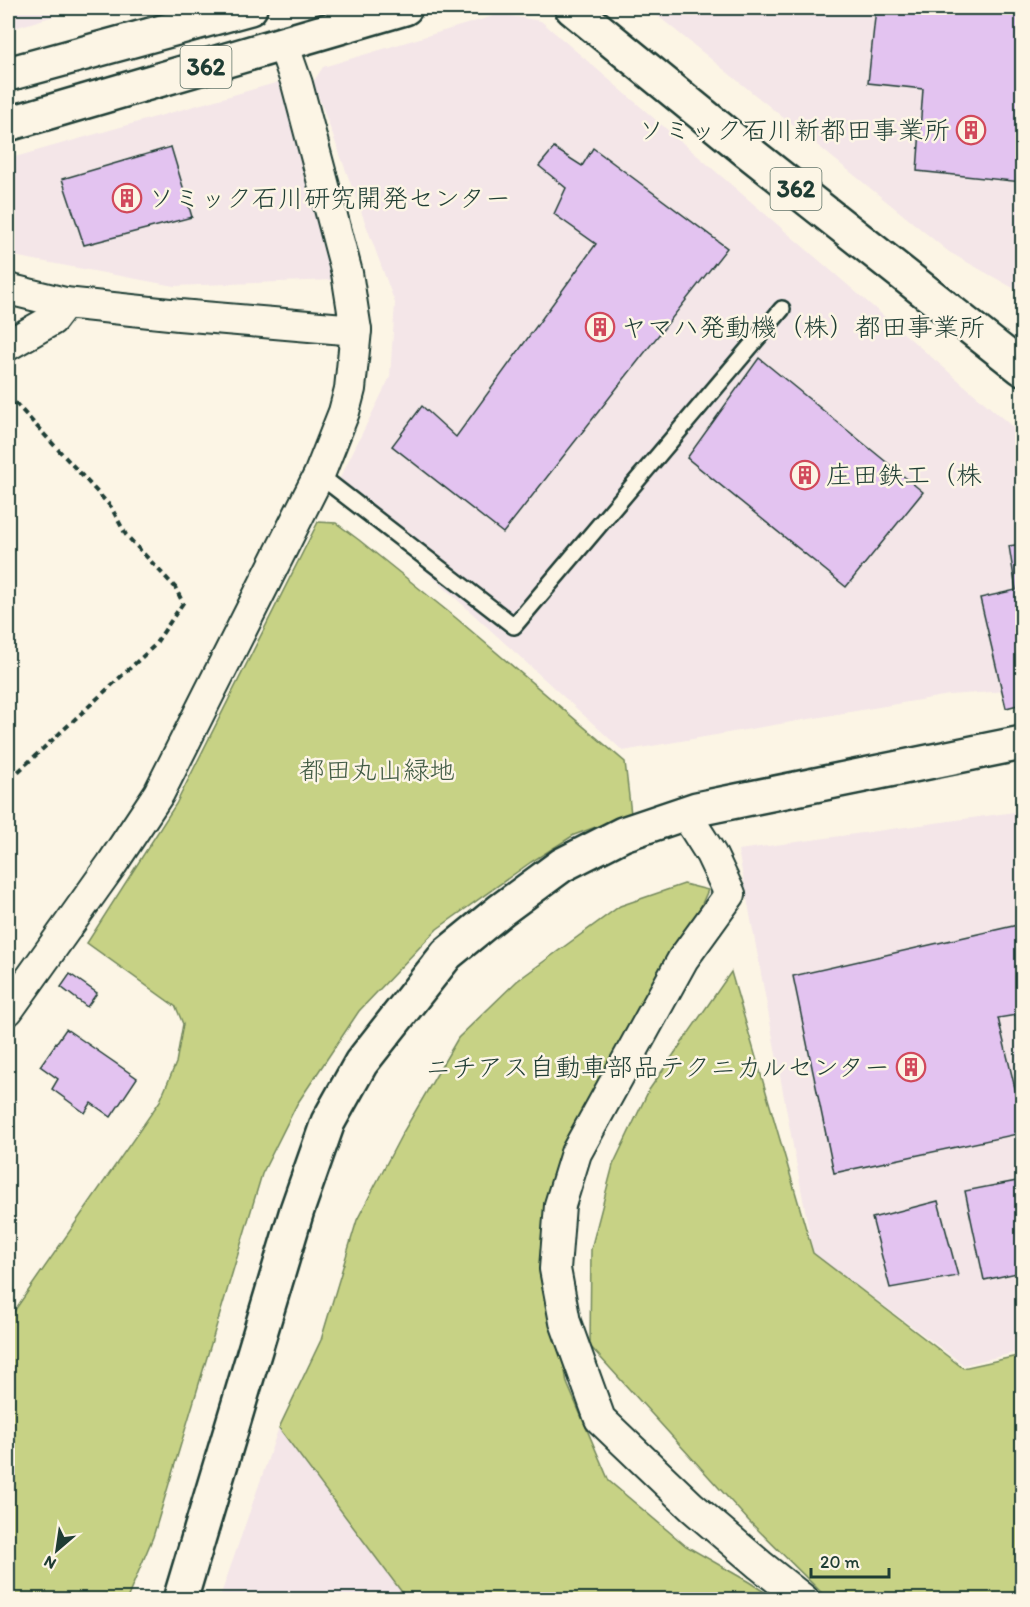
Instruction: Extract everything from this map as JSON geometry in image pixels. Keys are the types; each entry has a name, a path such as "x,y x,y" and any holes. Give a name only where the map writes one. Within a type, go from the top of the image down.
{"main road":[{"name":"362","path":"8,74 250,8"},
{"name":"362","path":"8,124 405,8"},
{"name":"362","path":"572,8 746,150 1023,368"},
{"path":"180,1599 297,1210 328,1122 361,1063 447,954 562,865 623,834 697,809 1023,743"}],"street":[{"path":"8,1010 112,864 159,793 319,475 335,438 350,388 356,330 347,273 297,84 284,44"},
{"path":"8,290 64,303 356,330"},
{"path":"8,345 52,320 64,303"},
{"path":"685,813 711,854 730,894 683,959 576,1153 560,1205 555,1269 565,1322 600,1419 692,1507 804,1599"}],"lane":[{"path":"319,475 514,626 782,309"}],"path":[{"path":"8,395 111,507 126,535 175,586 183,603 154,646 8,781"}],"shaded area":[{"path":"8,8 80,8 8,30"},
{"path":"648,8 1022,8 1022,293 949,252"},
{"path":"500,14 541,21 1022,435 1022,690 949,695 623,751 335,488 390,377 395,303 313,82 323,67"},
{"path":"279,82 333,280 174,286 8,255 8,159"},
{"path":"1022,811 1022,1351 964,1365 813,1253 738,850"},
{"path":"279,1427 407,1599 219,1600"}],"green space":[{"name":"都田丸山緑地","path":"318,522 336,523 359,540 456,618 625,762 631,814 574,835 531,862 437,929 359,1011 297,1104 262,1174 153,1537 127,1599 8,1600 8,1320 160,1101 176,1063 183,1024 176,1007 87,943 176,804"},
{"path":"684,884 708,890 546,1258 567,1383 609,1481 686,1546 775,1599 407,1599 279,1428 321,1340 357,1220 402,1134 458,1038 517,981 620,906"},
{"path":"731,972 813,1253 963,1368 1022,1355 1022,1599 828,1599 749,1521 590,1346 591,1249 613,1165 649,1090"}],"building":[{"name":"ソミック石川新都田事業所","path":"876,8 987,8 1022,11 1022,182 917,171 923,89 868,83"},
{"name":"ソミック石川研究開発センター","path":"171,147 192,217 84,245 62,179"},
{"name":"ヤマハ発動機（株）都田事業所","path":"554,148 582,166 593,148 727,248 503,533 392,446 422,406 456,437 596,244 554,214 566,188 539,166"},
{"name":"庄田鉄工（株","path":"759,358 923,492 846,587 687,458"},
{"path":"1022,544 1022,704 1006,708 980,598 1016,590 1009,546"},
{"name":"ニチアス自動車部品テクニカルセンター","path":"1022,924 1022,1014 998,1018 1022,1117 1022,1133 834,1173 793,976"},
{"path":"70,974 97,993 87,1007 61,987"},
{"path":"66,1029 137,1078 111,1117 91,1103 85,1113 52,1089 58,1079 40,1066"},
{"path":"1022,1180 1022,1272 984,1280 965,1191"},
{"path":"938,1201 958,1276 890,1288 872,1218"}],"place":[{"name":"ソミック石川新都田事業所","path":"971,130"},
{"name":"ソミック石川研究開発センター","path":"127,198"},
{"name":"ヤマハ発動機（株）都田事業所","path":"600,327"},
{"name":"庄田鉄工（株","path":"805,475"},
{"name":"ニチアス自動車部品テクニカルセンター","path":"911,1067"}]}
